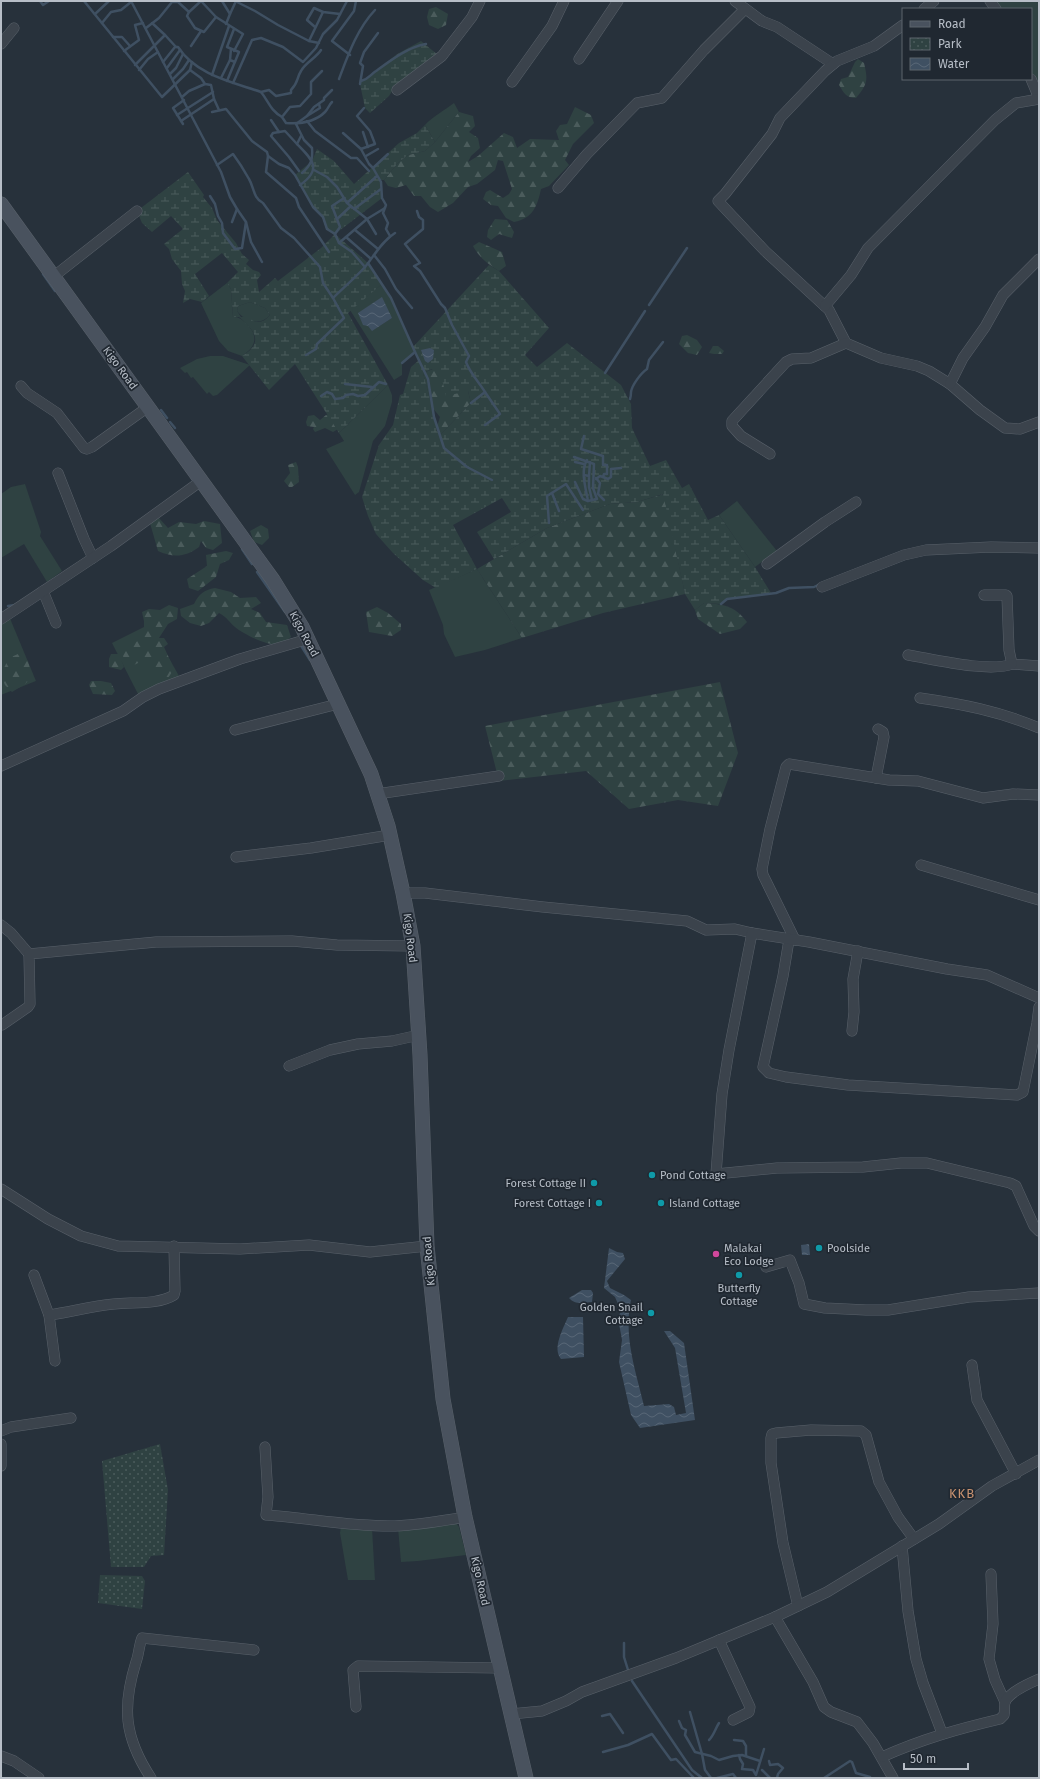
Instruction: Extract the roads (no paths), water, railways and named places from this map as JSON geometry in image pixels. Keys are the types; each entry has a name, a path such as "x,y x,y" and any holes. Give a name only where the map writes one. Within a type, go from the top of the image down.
{"street":[{"path":"396,90 442,56 472,17 480,1"},
{"path":"512,82 552,26 564,1"},
{"path":"579,59 618,1"},
{"path":"735,1 762,21 777,27 833,64"},
{"path":"925,8 934,1"},
{"path":"558,188 587,154 637,103 662,98 704,50 745,9"},
{"path":"902,26 874,46 833,64 780,118 772,134 718,201 765,252 825,306 846,343 881,358 917,366 950,384 1005,428 1020,429 1039,422"},
{"path":"1,44 14,28"},
{"path":"825,306 851,275 868,248 995,120 1016,103 1039,98 1031,80"},
{"name":"Kigo Road","path":"1,204 273,580 302,627 371,774 390,835 413,946 419,1035 427,1246 443,1399 465,1517 526,1778"},
{"path":"53,276 137,211"},
{"path":"950,384 963,358 985,327 1003,295 1039,259"},
{"path":"770,454 741,436 732,426 732,421 786,362 792,359 811,358 846,343"},
{"path":"21,386 27,393 57,414 84,448 87,449 148,407"},
{"path":"58,473 93,558"},
{"path":"1,618 93,558 170,505 201,481"},
{"path":"767,564 825,522 856,502"},
{"path":"822,587 904,555 926,550 990,547 1039,548"},
{"path":"43,591 56,623"},
{"path":"984,595 1007,596 1009,650 1012,664"},
{"path":"1,766 123,711 159,688 240,659 308,639"},
{"path":"908,655 977,666 996,667 1012,664 1039,666"},
{"path":"920,698 1002,713 1039,728"},
{"path":"235,730 338,704"},
{"path":"876,778 884,738 883,732 878,729"},
{"path":"1039,795 1013,794 983,798 918,781 876,778 791,764 786,767 770,829 762,869 763,875 792,940 762,1067 769,1073 786,1077 848,1085 1017,1096 1023,1092 1039,1008"},
{"path":"377,794 498,776"},
{"path":"236,858 390,835"},
{"path":"921,865 1039,900"},
{"path":"403,893 425,893 543,907 687,921 706,930 735,928 752,933 987,975 1039,998"},
{"path":"1,925 11,933 29,954 30,1004 2,1025"},
{"path":"752,933 722,1094 716,1174 778,1168 863,1167 901,1163 927,1163 1010,1183 1016,1186 1031,1219 1039,1231"},
{"path":"29,954 156,942 292,941 337,945 413,946"},
{"path":"852,1031 854,1012 854,979 858,951"},
{"path":"288,1066 330,1050 358,1044 392,1041 419,1035"},
{"path":"1,1189 48,1219 81,1236 118,1246 174,1246 189,1249 240,1249 309,1245 370,1252 427,1246"},
{"path":"49,1315 112,1304 160,1300 174,1295 174,1246"},
{"path":"766,1267 790,1260 799,1283 804,1304 825,1308 888,1310 969,1297 1039,1293"},
{"path":"34,1275 49,1315 55,1361"},
{"path":"972,1365 978,1400 1016,1474"},
{"path":"1,1466 1,1438 12,1427 71,1418"},
{"path":"798,1606 783,1543 771,1463 772,1434 776,1432 811,1430 861,1431 866,1435 879,1482 898,1517 914,1539"},
{"path":"265,1447 268,1497 266,1515 394,1526 432,1523 465,1517"},
{"path":"511,1714 542,1711 566,1701 582,1692 676,1658 798,1606 827,1592 939,1524 992,1486 1039,1460"},
{"path":"902,1546 908,1611 916,1660 942,1733"},
{"path":"882,1757 912,1743 942,1733 1000,1719 1004,1715 1005,1702 995,1680 989,1659 992,1624 991,1574"},
{"path":"775,1617 813,1682 824,1707 831,1712 857,1722 882,1757 892,1778"},
{"path":"151,1778 134,1748 126,1712 131,1677 142,1638 254,1650"},
{"path":"719,1640 750,1707 750,1712 733,1720"},
{"path":"356,1707 353,1670 358,1666 500,1668"},
{"path":"1005,1702 1020,1688 1039,1679"},
{"path":"1,1756 14,1761 39,1778"}],"water":[{"path":"382,297 392,318 372,331 368,326 363,325 358,313"},
{"path":"430,348 434,350 433,359 428,363 425,361 421,350"},
{"path":"809,1244 810,1255 802,1255 801,1245"},
{"path":"609,1248 623,1253 625,1259 607,1281 610,1288 631,1300 629,1313 629,1340 644,1406 669,1404 674,1407 676,1415 686,1413 675,1348 664,1331 670,1331 684,1343 695,1420 640,1428 631,1415 619,1362 622,1340 618,1318 621,1311 615,1297 604,1288"},
{"path":"582,1290 591,1290 593,1293 592,1302 577,1303 569,1298"},
{"path":"568,1317 583,1317 584,1357 561,1359 559,1355 559,1338"}],"waterway":[{"path":"40,1 43,5 49,1"},
{"path":"84,1 162,97 190,70 192,62"},
{"path":"95,14 109,1"},
{"path":"131,1 221,172 230,197 237,209 232,222"},
{"path":"201,1 216,17 243,34 234,51"},
{"path":"146,28 159,18 172,2 178,2 189,12 201,1"},
{"path":"222,1 230,14 226,24"},
{"path":"230,14 236,1"},
{"path":"233,83 252,40 261,38 283,47 303,62 316,48 323,34 337,20 347,1"},
{"path":"350,55 332,41 354,11 356,1"},
{"path":"102,23 111,12 121,10 131,2"},
{"path":"237,2 309,41"},
{"path":"315,27 307,20 314,8 323,12 340,14"},
{"path":"339,79 358,34 375,10"},
{"path":"189,12 187,16 195,28 204,32 216,17"},
{"path":"319,43 309,41 323,12"},
{"path":"124,51 139,40 135,25 143,23"},
{"path":"135,65 165,35 152,23"},
{"path":"212,75 229,26"},
{"path":"227,81 239,52 227,47 234,29"},
{"path":"191,46 201,31"},
{"path":"360,84 363,66 360,63 364,52 378,33"},
{"path":"165,35 176,47"},
{"path":"113,37 122,37 130,46"},
{"path":"361,81 368,78 400,54 426,44"},
{"path":"163,62 175,47 178,47 186,57 205,71 227,81 261,92 269,90 276,96 291,93 291,90 303,68 321,50"},
{"path":"231,49 230,60 235,62"},
{"path":"167,68 180,50"},
{"path":"139,70 148,59 158,52"},
{"path":"170,74 176,68 183,54"},
{"path":"173,79 183,69 189,60"},
{"path":"221,78 230,60"},
{"path":"190,70 201,78 205,84 211,85 214,99"},
{"path":"322,71 311,82 311,94 300,106 290,107 282,117 286,123 302,123 317,118 325,112 332,102"},
{"path":"182,97 189,91 205,84"},
{"path":"302,173 311,162 312,148 304,140 296,124 324,100 324,98 332,90"},
{"path":"177,115 213,92"},
{"path":"261,92 272,109 282,117"},
{"path":"181,121 214,99 219,110"},
{"path":"183,124 173,108 184,100"},
{"path":"307,116 320,108 319,104"},
{"path":"343,133 361,149 375,144 370,131 357,116 364,108"},
{"path":"212,112 226,109 252,141 267,152 266,172 296,198 299,207 329,252"},
{"path":"271,120 279,132"},
{"path":"307,121 315,131 351,158 357,158 369,171"},
{"path":"297,144 285,131 273,133 271,136 299,171"},
{"path":"363,132 368,147"},
{"path":"300,185 307,179 313,169 311,159 297,144 301,136"},
{"path":"361,149 369,164 373,168 388,154"},
{"path":"366,156 378,149"},
{"path":"217,165 233,154 251,182 257,198 263,203 281,228 294,238 320,267 323,283 344,318 317,344 316,349 306,355"},
{"path":"268,156 279,164 289,168 295,175 313,207 323,217 327,229 335,234 339,243 367,219 385,208"},
{"path":"373,168 381,182 382,198 386,205 383,213 388,223 386,229 390,236"},
{"path":"314,170 327,177 337,187 347,203 367,219 376,234"},
{"path":"347,203 377,176"},
{"path":"354,209 381,189"},
{"path":"210,196 215,204 218,216 222,223 223,233 235,249 242,248 246,222"},
{"path":"335,234 340,227 332,206 344,198"},
{"path":"337,219 351,206"},
{"path":"237,209 246,222 251,242 262,262"},
{"path":"417,211 419,217 423,220 423,229 405,244 420,263 414,266 420,271 445,308 452,325 469,356 466,362 485,392 471,403"},
{"path":"355,230 378,249"},
{"path":"333,298 365,267 382,244 395,233"},
{"path":"346,237 370,258"},
{"path":"339,243 352,252 365,267"},
{"path":"649,305 687,248"},
{"path":"374,255 385,269 396,289 412,308"},
{"path":"368,263 391,298 415,352 402,363"},
{"path":"43,274 55,291"},
{"path":"605,373 645,311"},
{"path":"630,399 635,383 647,369 649,360 663,342"},
{"path":"415,352 428,379 434,417 444,448 467,467 492,480"},
{"path":"321,396 327,392 332,394 335,399 353,394 358,396 365,395 379,382 386,384"},
{"path":"345,384 372,387"},
{"path":"485,392 500,414 485,425"},
{"path":"161,410 167,418"},
{"path":"170,422 175,428"},
{"path":"584,436 581,449 603,456 603,465 607,465 607,474 604,474 603,477 600,476 596,479"},
{"path":"574,457 594,464 593,488 597,499 588,501 584,475 584,469 585,464 587,460"},
{"path":"575,462 584,464"},
{"path":"589,476 590,462"},
{"path":"603,477 608,479 611,477 611,469 621,468"},
{"path":"584,475 589,476 589,487 592,500"},
{"path":"596,478 600,483 598,494 604,500"},
{"path":"575,482 583,499 588,501"},
{"path":"549,523 547,496 566,484 583,510"},
{"path":"552,493 559,511"},
{"path":"242,549 252,564"},
{"path":"257,572 285,612"},
{"path":"721,604 727,599 776,593 789,588 814,587 820,584"},
{"path":"8,606 15,605"},
{"path":"300,644 310,660"},
{"path":"624,1643 624,1657 628,1670"},
{"path":"632,1681 692,1770 702,1778"},
{"path":"690,1712 705,1770 711,1778"},
{"path":"602,1716 610,1714 623,1733"},
{"path":"679,1721 682,1728 686,1730 685,1735 695,1752 711,1756 719,1760 742,1755 760,1761"},
{"path":"709,1740 719,1723"},
{"path":"603,1752 628,1745 652,1734 671,1760 676,1759 694,1778"},
{"path":"734,1740 743,1741 746,1746 746,1756"},
{"path":"739,1755 743,1764 742,1769 753,1770 756,1775 764,1749"},
{"path":"769,1761 770,1765 778,1764 783,1768 778,1774 777,1778"},
{"path":"824,1778 850,1761 852,1762 856,1773 870,1777"},
{"path":"762,1770 770,1778"},
{"path":"717,1778 733,1774 736,1778"}],"place":[{"name":"Pond Cottage","path":"652,1175"},
{"name":"Forest Cottage II","path":"594,1183"},
{"name":"Forest Cottage I","path":"599,1203"},
{"name":"Island Cottage","path":"661,1203"},
{"name":"Poolside","path":"819,1248"},
{"name":"Malakai Eco Lodge","path":"716,1254"},
{"name":"Butterfly Cottage","path":"739,1275"},
{"name":"Golden Snail Cottage","path":"651,1313"}],"district":[{"name":"KKB","path":"962,1493"}]}
